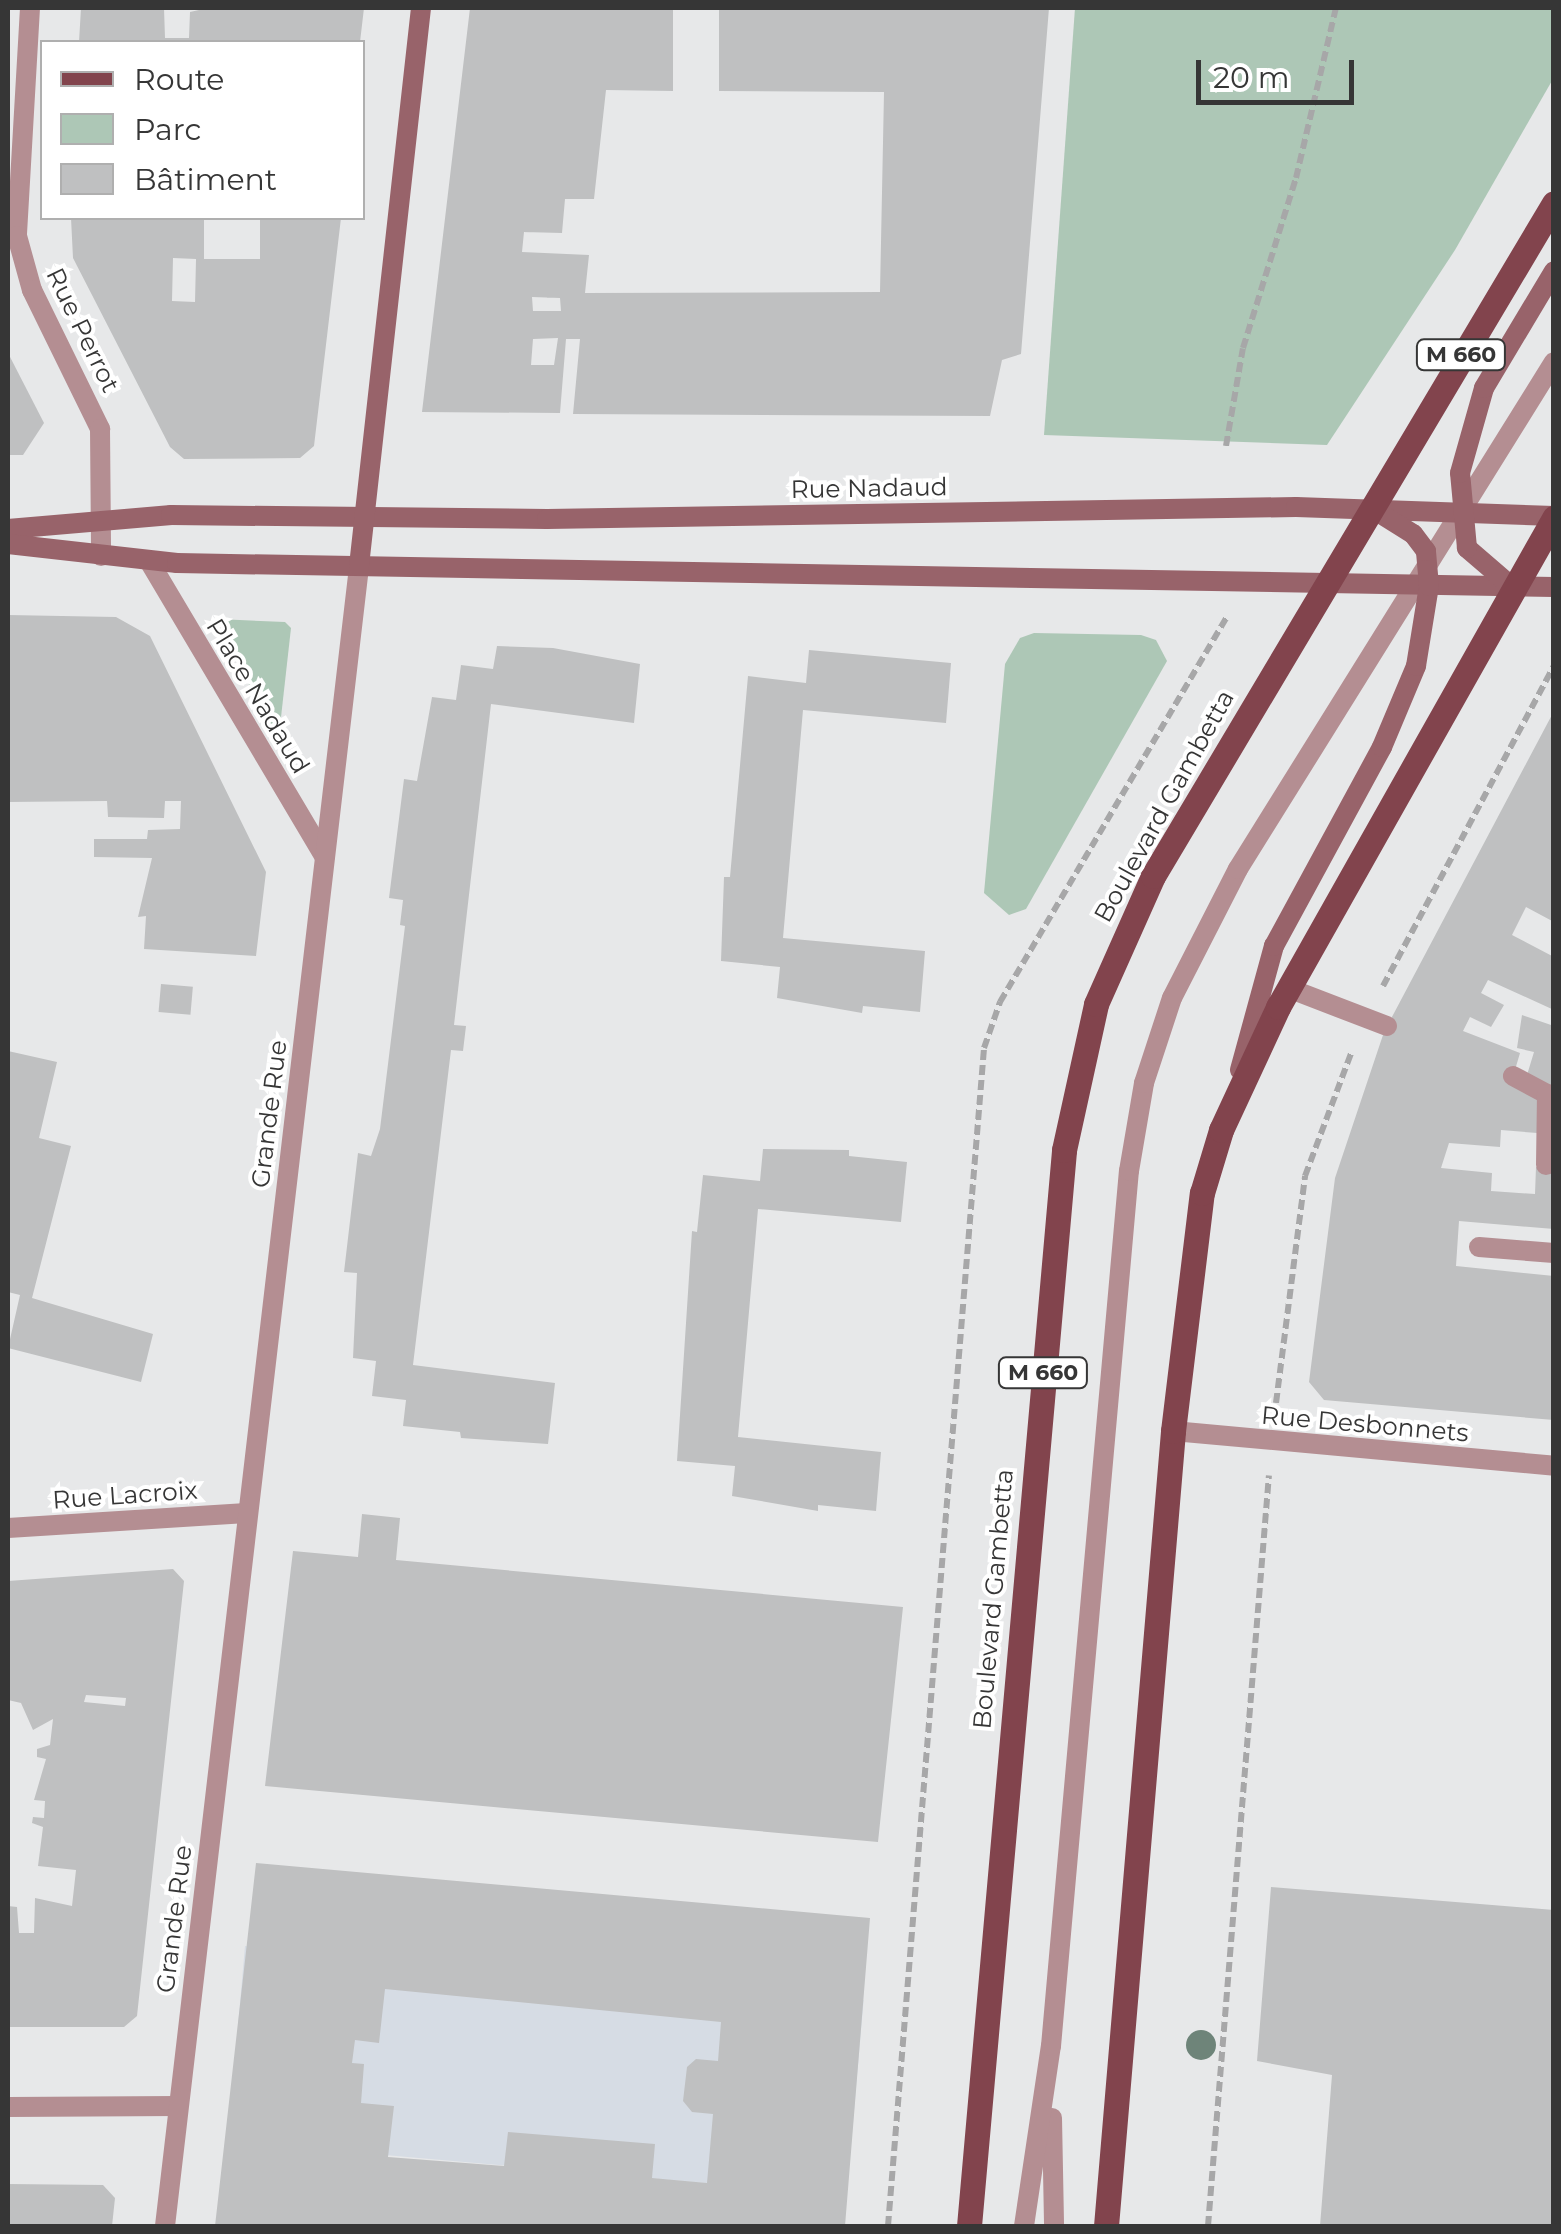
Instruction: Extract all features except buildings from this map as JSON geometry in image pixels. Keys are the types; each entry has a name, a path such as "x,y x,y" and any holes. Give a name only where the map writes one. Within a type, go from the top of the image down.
{"main road":[{"name":"Grande Rue","path":"360,566 420,8"},
{"name":"Boulevard Gambetta","path":"969,2226 1033,1476 1076,1078 1096,1004 1140,900 1554,202"},
{"path":"1513,587 1472,556 1460,512 1460,473 1482,395 1554,272"},
{"name":"Rue Nadaud","path":"8,529 101,521 365,517 1373,510 1554,517"},
{"path":"1106,2226 1172,1431 1195,1225 1274,946 1406,699 1421,585 1428,562 1413,534 1373,510"},
{"path":"1233,1101 1288,988 1554,517"},
{"path":"8,544 149,560 360,566 1554,587"}],"street":[{"name":"Rue Perrot","path":"30,8 12,236 32,290 95,410 101,556"},
{"path":"1428,562 1554,362"},
{"name":"Place Nadaud","path":"149,560 325,857"},
{"name":"Grande Rue","path":"165,2226 360,566"},
{"path":"1024,2226 1051,2046 1129,1171 1144,1083 1172,998 1209,921 1421,585"},
{"path":"1288,988 1387,1026"},
{"path":"1513,1076 1543,1088 1550,1100 1546,1165"},
{"path":"1478,1247 1554,1253"},
{"name":"Rue Desbonnets","path":"1172,1431 1554,1466"},
{"name":"Rue Lacroix","path":"8,1528 246,1512"},
{"path":"1051,2046 1054,2226"},
{"path":"8,2107 178,2106"}],"path":[{"path":"1226,446 1242,348 1296,178 1336,8"},
{"name":"Boulevard Gambetta","path":"888,2226 980,1069 1000,1002 1209,644"},
{"path":"1544,684 1554,666"}],"shaded area":[{"path":"245,1946 864,2000 847,2195 228,2141"}],"green space":[{"path":"1075,8 1553,8 1553,79 1455,250 1327,445 1044,435"},
{"path":"217,619 285,622 291,628 278,744"},
{"path":"1034,633 1141,635 1156,640 1167,661 1026,909 1009,915 984,893 1005,664 1020,638"}]}
